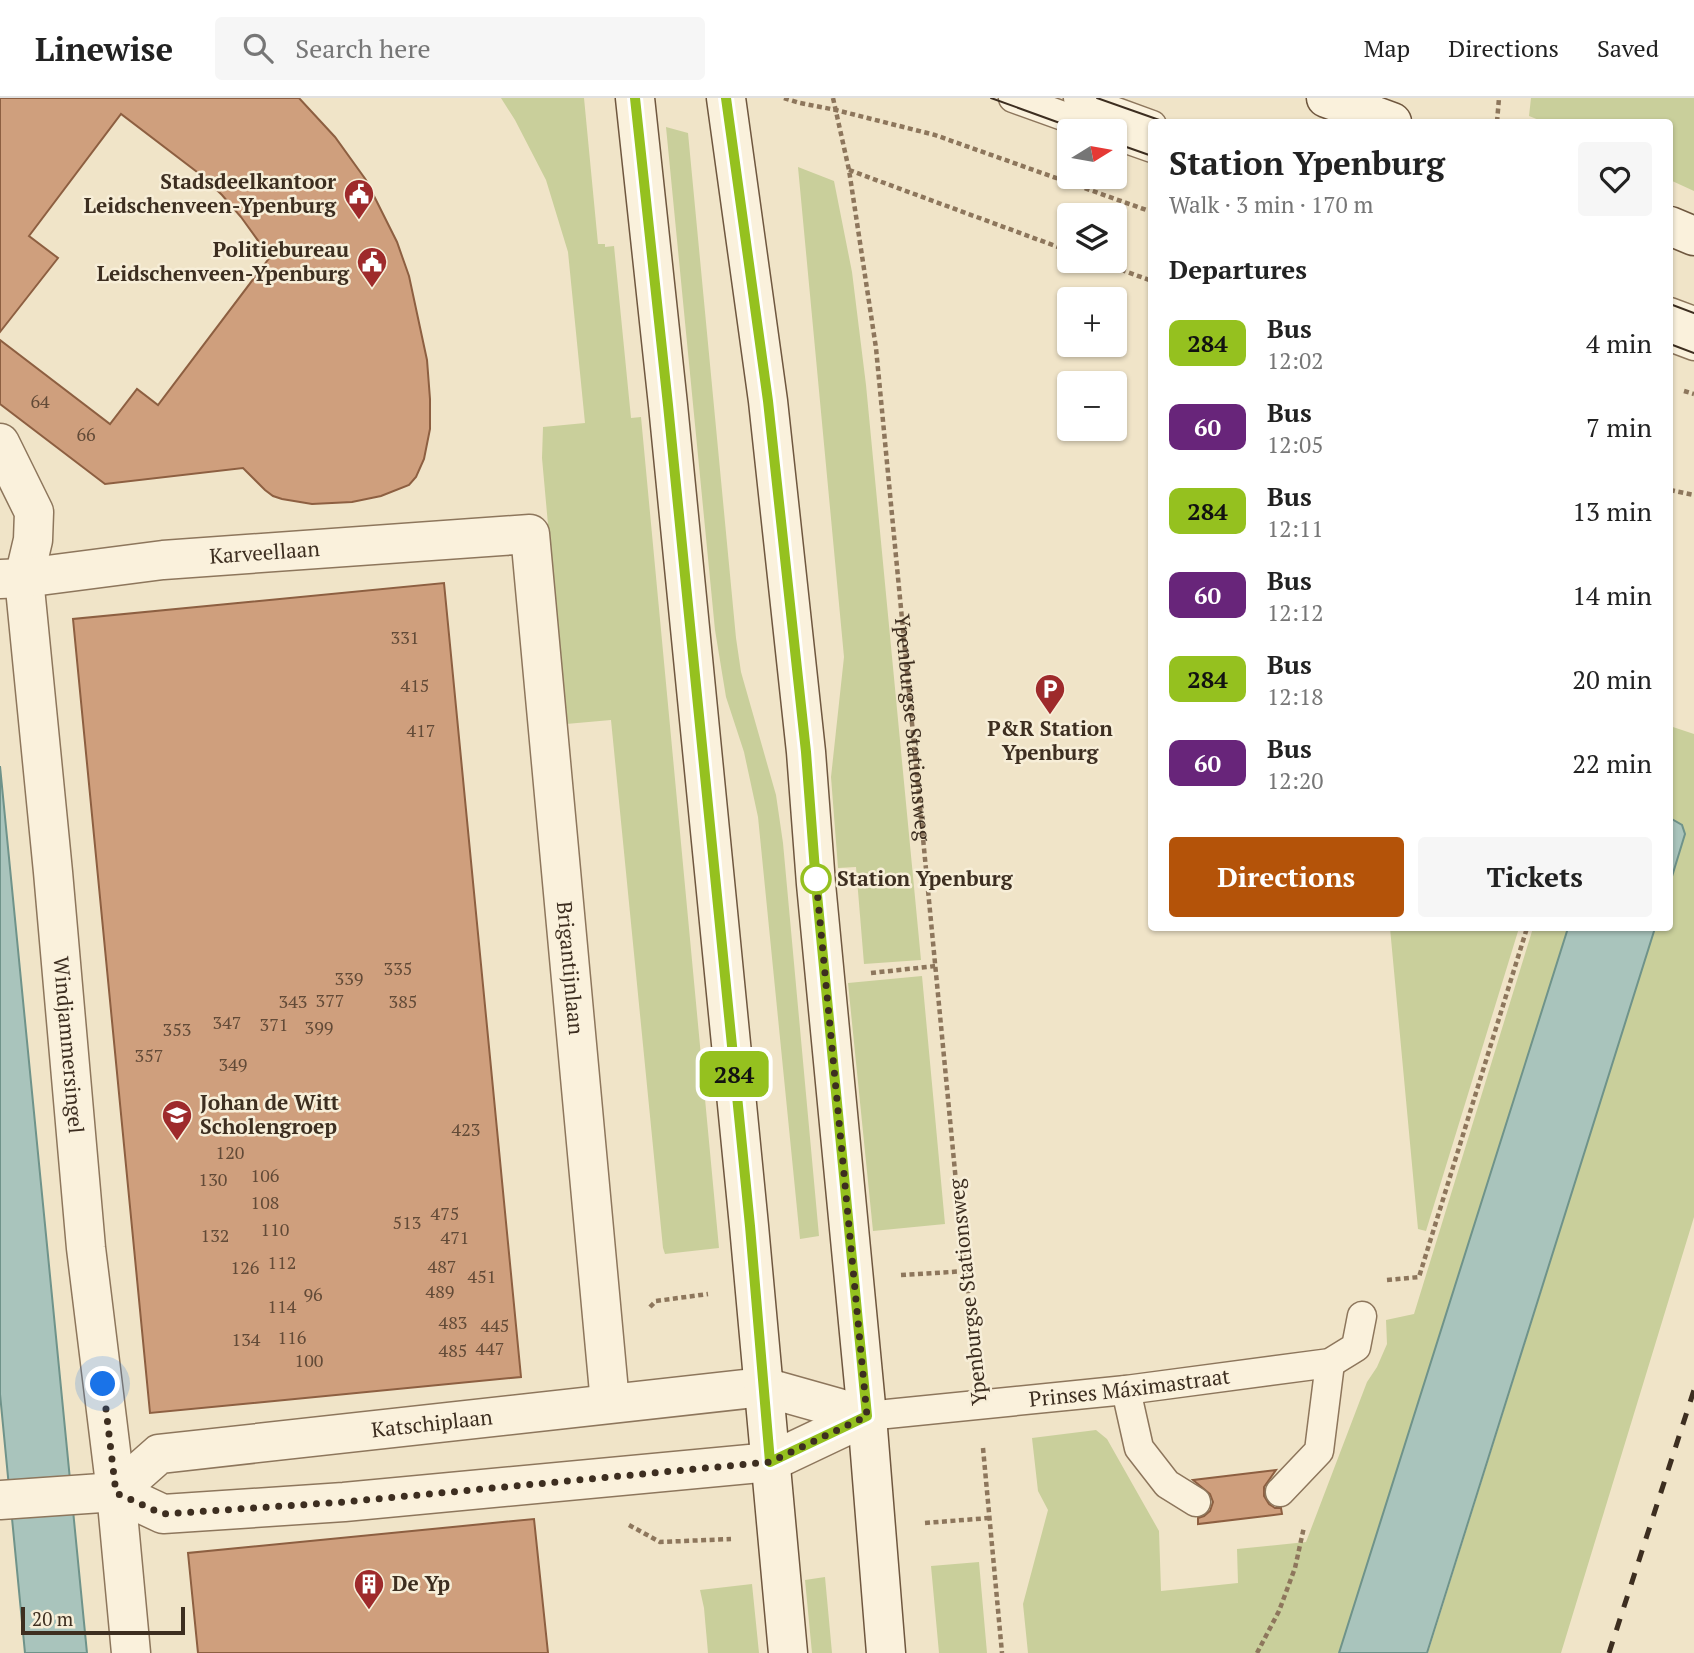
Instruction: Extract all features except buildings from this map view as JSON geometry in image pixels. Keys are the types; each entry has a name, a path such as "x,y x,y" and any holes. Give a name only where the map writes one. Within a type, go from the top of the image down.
{"street":[{"path":"635,98 750,1226 788,1653"},
{"path":"726,98 768,401 805,738 886,1653"},
{"path":"1326,98 1384,119"},
{"path":"1673,227 1694,236"},
{"name":"Windjammersingel","path":"0,443 34,512 33,540 12,578 53,872 86,1248 116,1493 131,1653"},
{"name":"Karveellaan","path":"12,578 163,560 530,534"},
{"name":"Brigantijnlaan","path":"530,534 610,1403"},
{"path":"764,1387 867,1416"},
{"name":"Katschiplaan","path":"116,1493 159,1454 764,1387"},
{"path":"2,1500 116,1493 163,1514 344,1502 770,1462 867,1416"}],"lane":[{"path":"1013,98 1072,119"},
{"path":"1078,98 1148,124"},
{"path":"1127,139 1148,147"},
{"path":"1673,313 1694,321"},
{"path":"1673,338 1694,346"},
{"name":"Prinses Máximastraat","path":"867,1416 1126,1390 1330,1363 1356,1347 1362,1316"},
{"path":"1280,1492 1319,1451 1330,1363"},
{"path":"1126,1390 1139,1448 1167,1484 1196,1502"}],"path":[{"path":"783,98 935,135 1148,211"},
{"name":"Ypenburgse Stationsweg","path":"833,98 849,170 876,348 956,1182 981,1404 983,1454 1002,1653"},
{"path":"1497,119 1499,98"},
{"path":"849,170 1057,247"},
{"path":"1127,272 1148,280"},
{"path":"1673,491 1694,495"},
{"path":"1383,1281 1419,1276 1526,931"},
{"path":"865,973 936,966"},
{"path":"1257,1653 1279,1611 1295,1568 1305,1522"}],"green space":[{"path":"501,98 584,98 598,244 605,244 605,247 614,246 631,418 641,417 719,1248 665,1254 663,1248 611,720 566,724 542,458 543,427 585,423 568,252 546,180"},
{"path":"1531,98 1694,98 1694,191 1673,181 1673,119 1536,119 1529,116"},
{"path":"666,127 688,133 736,638 741,672 776,795 783,843 819,1236 800,1239 758,817 744,752 726,697 715,630"},
{"path":"798,167 834,181 852,272 866,385 921,960 864,964 856,867 838,868 831,777 844,657"},
{"path":"1673,727 1694,734 1694,1217 1561,1653 1428,1653 1654,931 1673,931 1673,873 1685,834 1682,825 1673,820"},
{"path":"1390,931 1518,931 1426,1231 1418,1229"},
{"path":"1532,931 1567,931 1339,1653 1028,1653 1023,1604 1048,1510 1038,1491 1032,1438 1096,1430 1107,1439 1159,1531 1161,1591 1238,1583 1237,1549 1306,1542 1367,1382 1387,1344 1386,1320 1414,1314"},
{"path":"922,976 945,1224 873,1231 848,983"},
{"path":"979,1562 987,1653 939,1653 931,1566"},
{"path":"825,1577 832,1653 812,1653 805,1580"},
{"path":"752,1584 759,1653 708,1653 700,1590"}],"water":[{"path":"0,766 87,1653 25,1653 0,1394"},
{"path":"1673,820 1682,825 1685,834 1673,873"},
{"path":"1567,931 1654,931 1427,1653 1339,1653"}],"tram line":[{"path":"991,98 1057,122"},
{"path":"1097,98 1156,119"},
{"path":"1127,147 1148,155"},
{"path":"1673,305 1694,313"},
{"path":"1673,345 1694,353"}],"railway":[{"path":"1609,1653 1694,1390"}],"bus line":[{"name":"284","path":"635,98 750,1226 770,1462 867,1416 816,884 806,752 768,401 726,98"}],"place":[{"name":"Stadsdeelkantoor Leidschenveen-Ypenburg","path":"359,221"},
{"name":"Politiebureau Leidschenveen-Ypenburg","path":"372,289"},
{"name":"P&R Station Ypenburg","path":"1050,716"},
{"name":"Station Ypenburg","path":"816,879"},
{"name":"Johan de Witt Scholengroep","path":"177,1142"},
{"name":"De Yp","path":"369,1611"}],"route":[{"path":"103,1384 116,1493 163,1514 344,1502 770,1462 867,1416 816,879"}]}
